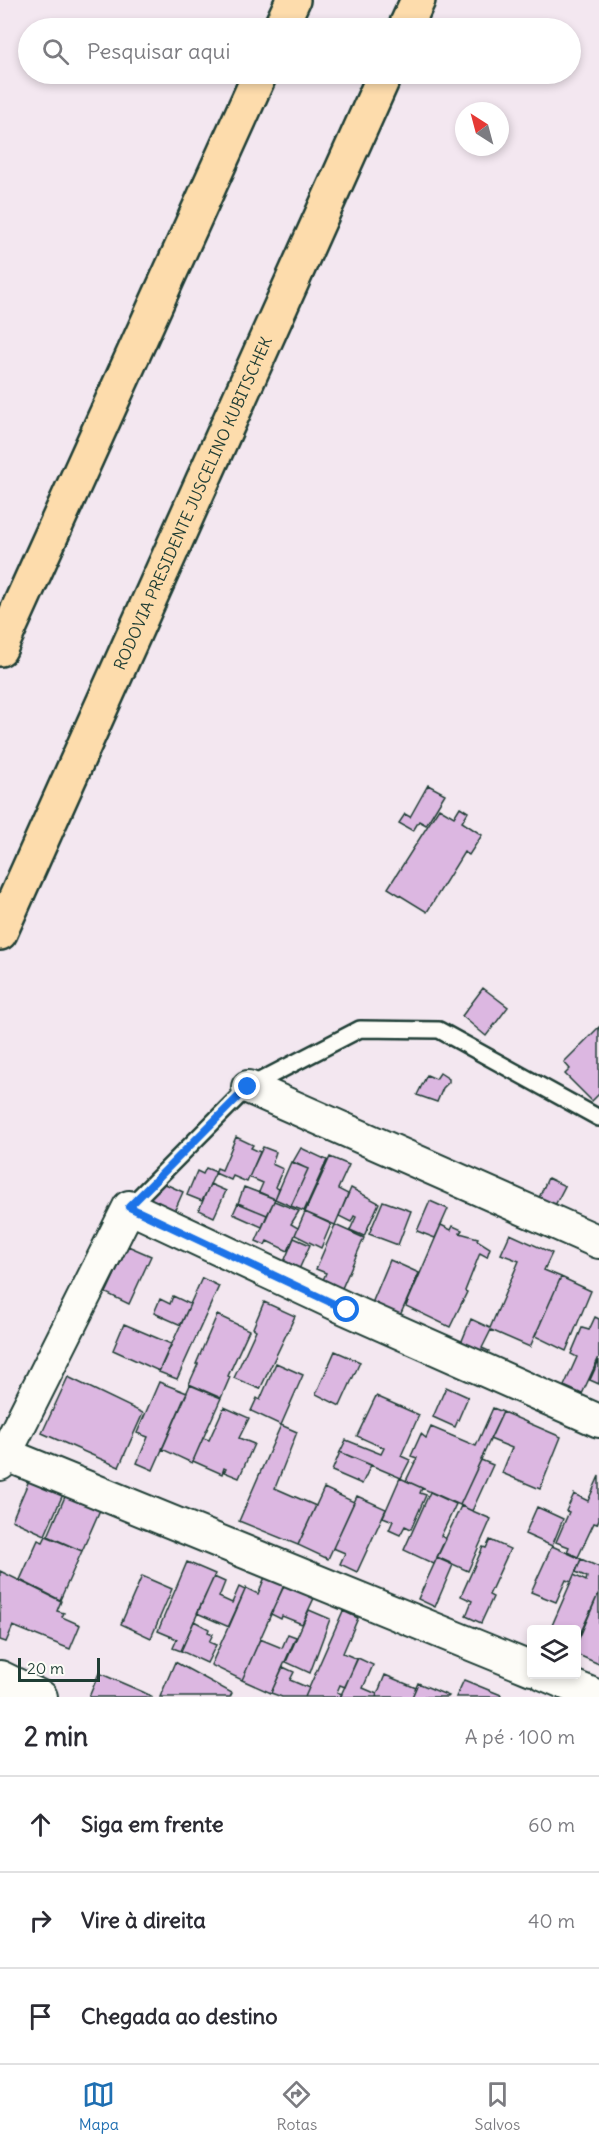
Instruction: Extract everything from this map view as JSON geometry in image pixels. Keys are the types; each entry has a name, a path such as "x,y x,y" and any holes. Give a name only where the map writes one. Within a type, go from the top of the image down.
{"highway":[{"path":"285,18 293,0"},
{"path":"410,18 418,0"},
{"path":"0,649 255,84"},
{"name":"RODOVIA PRESIDENTE JUSCELINO KUBITSCHEK","path":"0,933 381,84"}],"street":[{"path":"248,1087 599,1242"},
{"path":"527,1667 2,1459 129,1207 347,1310 599,1421"},
{"path":"0,1677 41,1697"},
{"path":"556,1679 599,1697"}],"lane":[{"path":"129,1207 248,1087 360,1029 439,1030 599,1118"}],"building":[{"path":"428,785 445,794 426,825 419,821 413,831 399,823 405,814 410,817"},
{"path":"460,807 468,812 462,822 482,835 469,855 464,852 427,912 388,888 439,808 454,817"},
{"path":"483,988 508,1007 486,1036 462,1016"},
{"path":"599,1027 599,1094 592,1101 565,1074 570,1069 564,1062"},
{"path":"440,1073 449,1079 449,1082 443,1088 437,1102 417,1095 427,1075 436,1079"},
{"path":"236,1137 253,1145 251,1148 260,1152 247,1182 233,1176 231,1180 215,1173 217,1168 222,1170"},
{"path":"263,1147 276,1152 272,1164 283,1169 275,1187 279,1189 275,1199 259,1192 263,1183 249,1177"},
{"path":"301,1148 327,1160 304,1211 291,1206 308,1169 293,1162"},
{"path":"330,1157 349,1165 338,1189 348,1194 335,1225 305,1212"},
{"path":"291,1162 308,1169 291,1206 275,1199"},
{"path":"206,1168 216,1172 202,1201 187,1195 197,1171 203,1174"},
{"path":"152,1178 183,1192 170,1221 138,1208"},
{"path":"548,1178 565,1186 553,1209 537,1202"},
{"path":"210,1184 226,1191 214,1217 199,1210"},
{"path":"244,1187 275,1199 267,1215 238,1203"},
{"path":"351,1188 379,1203 364,1236 350,1230 356,1217 354,1216 351,1222 339,1216"},
{"path":"274,1201 299,1211 291,1224 298,1228 288,1251 267,1241 265,1245 256,1241"},
{"path":"383,1201 411,1211 398,1245 369,1234"},
{"path":"430,1201 448,1209 435,1238 417,1231"},
{"path":"238,1203 267,1215 262,1227 233,1214"},
{"path":"305,1212 331,1224 321,1248 295,1235"},
{"path":"335,1225 364,1238 339,1295 320,1287 326,1273 316,1269"},
{"path":"441,1225 451,1230 453,1226 462,1230 460,1233 478,1238 477,1240 490,1248 487,1257 480,1253 465,1291 467,1292 450,1327 406,1306"},
{"path":"510,1234 552,1253 544,1270 561,1277 530,1347 491,1330 482,1348 489,1351 484,1360 459,1348 471,1319 490,1328 519,1261 501,1254"},
{"path":"294,1238 310,1245 296,1276 281,1269"},
{"path":"128,1246 151,1256 129,1304 106,1293"},
{"path":"390,1260 419,1273 398,1320 370,1308"},
{"path":"561,1277 591,1291 566,1351 535,1336"},
{"path":"202,1278 219,1286 177,1379 159,1372"},
{"path":"173,1296 190,1304 181,1325 154,1313 160,1299 170,1304"},
{"path":"264,1302 295,1316 260,1389 234,1378 256,1330 253,1328"},
{"path":"217,1315 249,1330 228,1376 230,1377 221,1398 189,1384"},
{"path":"595,1317 599,1319 599,1357 582,1394 564,1386 577,1357 571,1354 582,1328 589,1330"},
{"path":"124,1324 171,1344 159,1371 113,1350"},
{"path":"335,1351 360,1362 340,1406 316,1394"},
{"path":"599,1360 599,1384 590,1380"},
{"path":"276,1363 303,1375 281,1425 251,1411 257,1398 260,1400"},
{"path":"68,1377 143,1413 119,1467 42,1433"},
{"path":"159,1382 187,1393 153,1470 137,1463 148,1437 137,1433"},
{"path":"190,1385 221,1398 192,1463 162,1449"},
{"path":"446,1387 468,1397 455,1427 433,1417"},
{"path":"376,1396 419,1415 401,1456 410,1460 401,1478 340,1452 346,1440 381,1454 384,1448 357,1436"},
{"path":"224,1407 249,1418 239,1438 254,1444 239,1478 224,1472 226,1469 224,1468 222,1474 193,1461 203,1438 209,1440"},
{"path":"493,1408 503,1412 460,1505 406,1481 417,1458 411,1456 421,1434 426,1438 431,1427 476,1446"},
{"path":"503,1412 561,1437 540,1489 502,1473 512,1448 490,1439"},
{"path":"281,1425 297,1432 275,1488 316,1506 298,1545 239,1521"},
{"path":"340,1452 371,1465 362,1484 332,1471"},
{"path":"481,1460 493,1465 472,1511 460,1505"},
{"path":"599,1476 599,1519 597,1524 594,1523 578,1557 567,1552 569,1547 556,1542 574,1494 588,1501"},
{"path":"30,1478 64,1492 45,1535 12,1520"},
{"path":"400,1478 422,1488 420,1493 426,1495 411,1529 405,1526 400,1535 389,1530 393,1521 383,1517"},
{"path":"324,1488 354,1502 328,1559 298,1545"},
{"path":"67,1492 103,1503 82,1551 48,1536"},
{"path":"430,1492 456,1504 441,1536 446,1539 434,1564 404,1550"},
{"path":"357,1496 386,1509 357,1572 340,1564 345,1553 333,1548"},
{"path":"461,1506 491,1519 468,1571 437,1557"},
{"path":"537,1507 563,1519 552,1546 525,1534"},
{"path":"46,1536 82,1551 60,1600 20,1580 38,1540 43,1542"},
{"path":"490,1540 510,1549 489,1595 493,1597 481,1623 466,1616 472,1601 461,1596 483,1547 486,1548"},
{"path":"552,1546 581,1559 571,1582 566,1580 556,1602 531,1592"},
{"path":"437,1558 453,1565 435,1607 418,1599"},
{"path":"581,1559 599,1567 599,1592 581,1634 581,1625 552,1625 574,1575 586,1581 587,1577 576,1572"},
{"path":"187,1562 215,1574 181,1651 173,1648 177,1639 158,1631"},
{"path":"0,1571 61,1601 57,1611 64,1613 62,1617 80,1625 70,1649 13,1626 6,1642 0,1640"},
{"path":"142,1576 172,1589 151,1638 121,1624"},
{"path":"214,1577 225,1582 219,1597 232,1603 239,1587 245,1590 229,1627 197,1613"},
{"path":"265,1577 284,1585 242,1680 211,1665 246,1588 258,1594"},
{"path":"285,1584 314,1598 302,1624 271,1614"},
{"path":"599,1592 599,1664 581,1656 581,1632"},
{"path":"309,1610 330,1619 310,1673 286,1662"},
{"path":"343,1611 358,1618 343,1653 357,1659 345,1687 340,1685 337,1692 342,1694 340,1697 305,1697"},
{"path":"194,1621 209,1629 208,1632 213,1634 209,1642 216,1645 207,1663 181,1651"},
{"path":"288,1634 296,1637 271,1693 242,1680 260,1639 282,1648"},
{"path":"358,1658 373,1665 363,1688 377,1694 376,1697 340,1697"},
{"path":"175,1662 232,1693 230,1697 160,1697"},
{"path":"283,1667 294,1672 290,1680 309,1688 305,1697 282,1697 271,1693"},
{"path":"99,1673 143,1692 153,1697 89,1697"},
{"path":"385,1675 416,1688 412,1697 376,1697"},
{"path":"464,1680 501,1695 500,1697 456,1697"},
{"path":"418,1683 449,1696 412,1697"}],"route":[{"path":"248,1087 129,1207 347,1310"}]}
